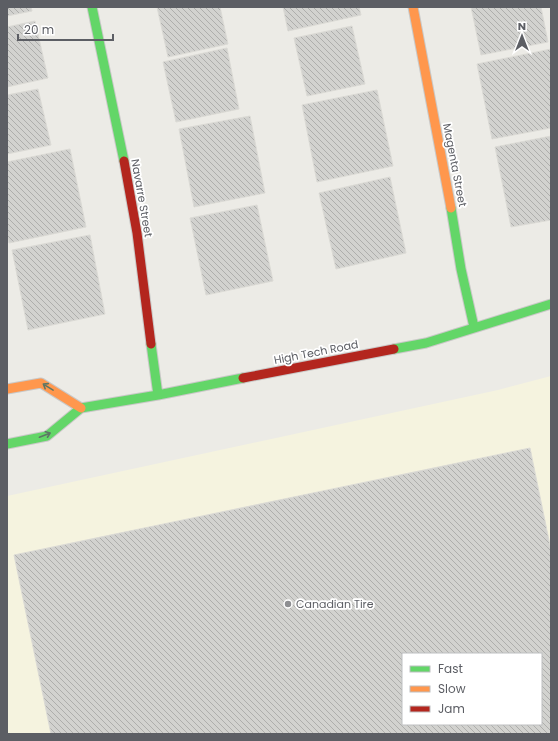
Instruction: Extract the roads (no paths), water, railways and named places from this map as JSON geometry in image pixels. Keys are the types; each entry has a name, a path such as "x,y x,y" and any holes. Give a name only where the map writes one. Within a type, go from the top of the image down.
{"street":[{"name":"Navarre Street","path":"92,7 124,161 137,233 158,395"},
{"name":"Magenta Street","path":"413,7 457,238 461,269 474,327"},
{"name":"High Tech Road","path":"7,444 47,436 81,408 158,395 426,343 551,304"},
{"path":"7,389 41,383 81,408"}],"place":[{"name":"Canadian Tire","path":"288,604"}]}
